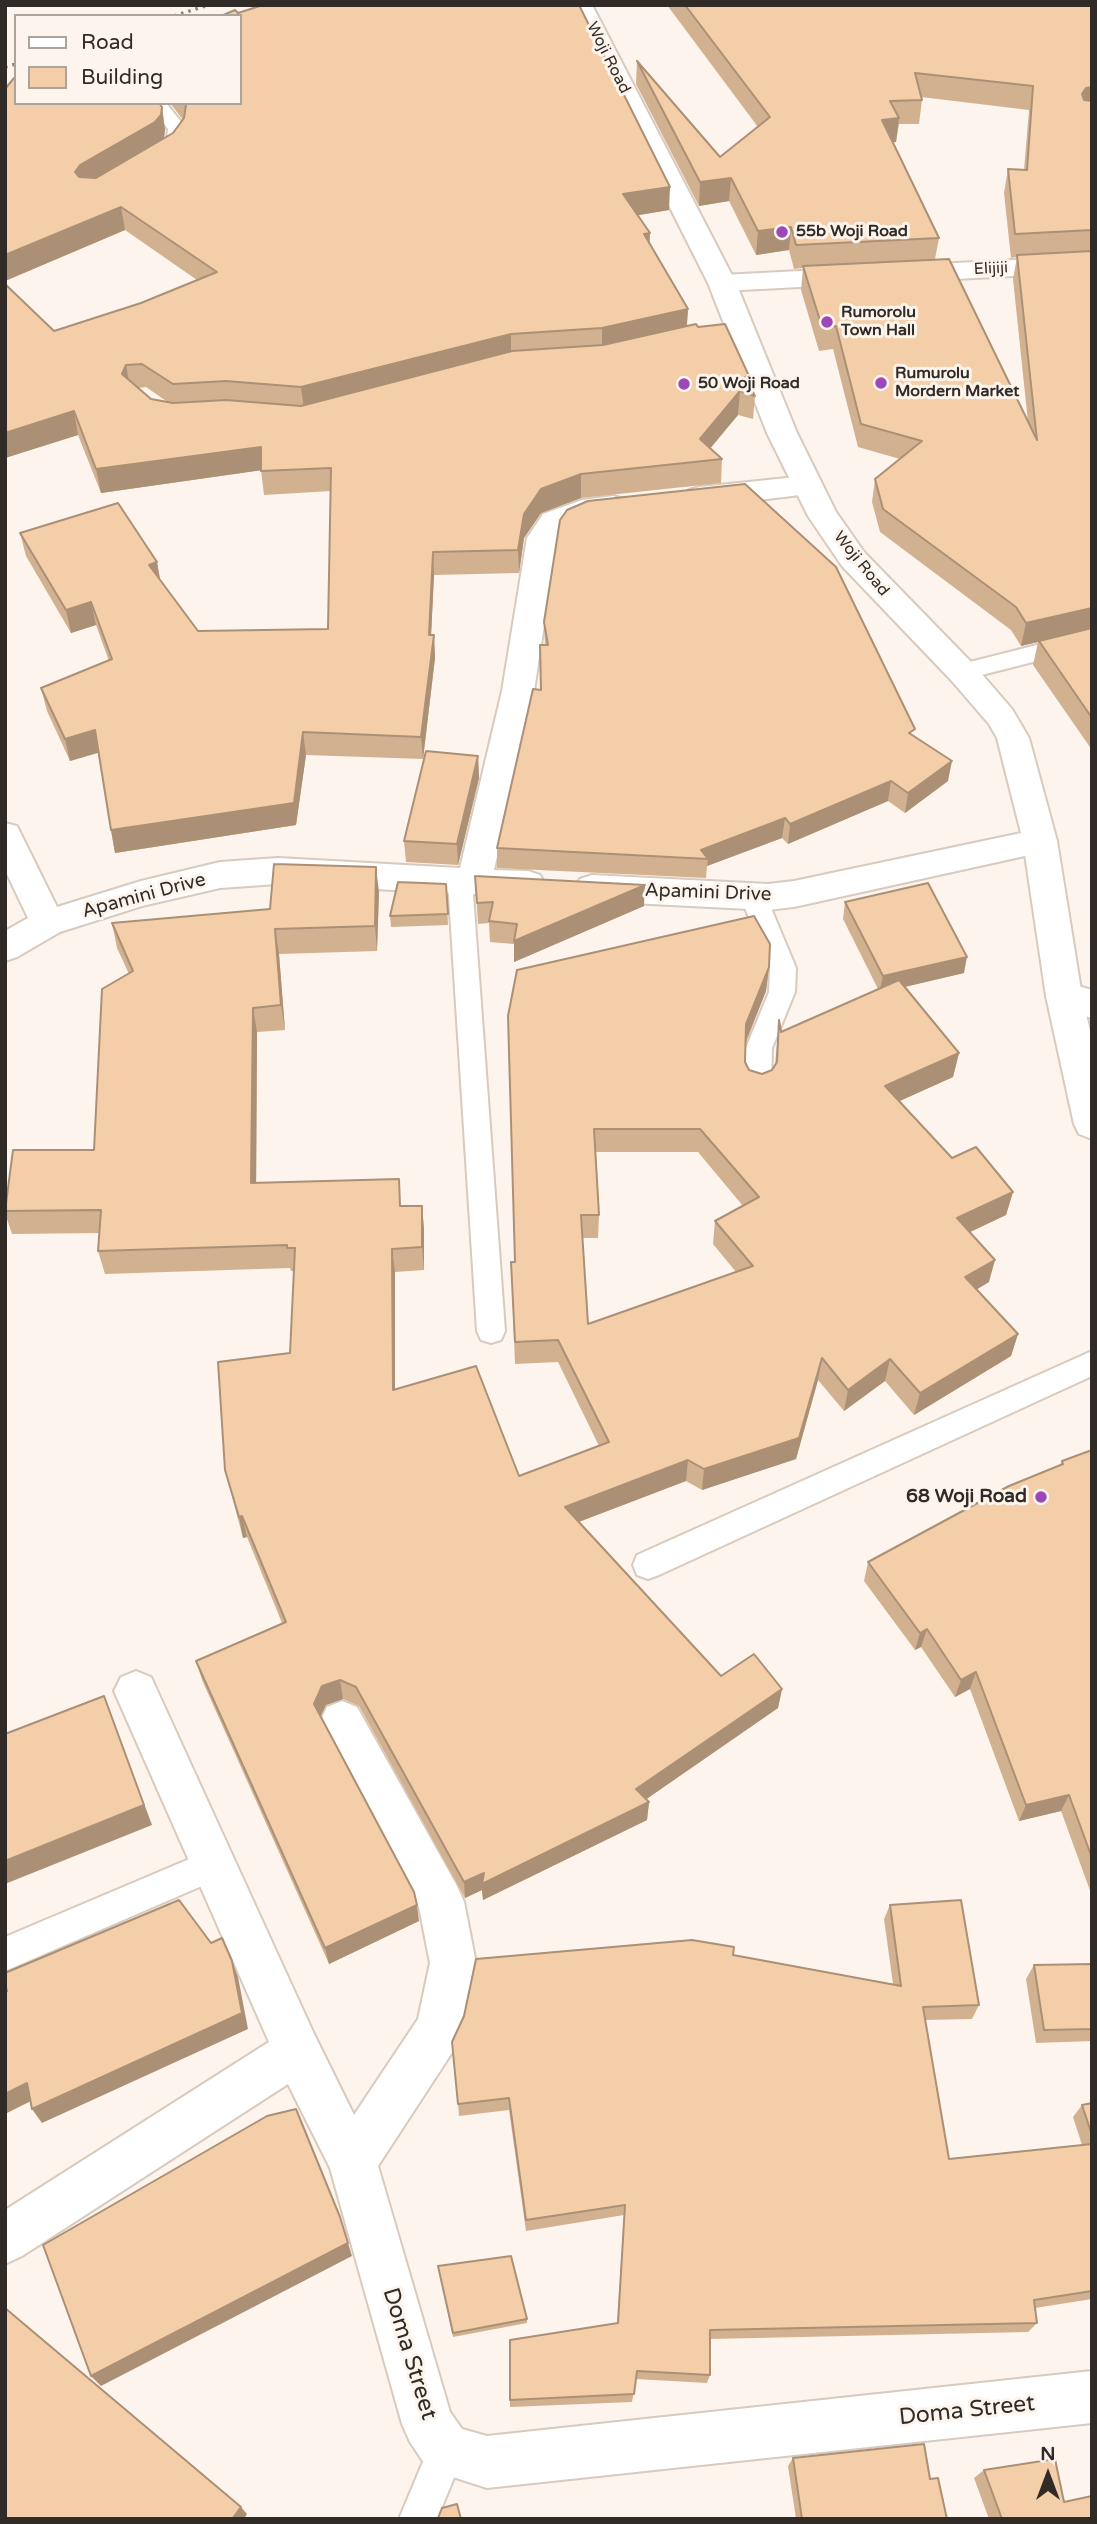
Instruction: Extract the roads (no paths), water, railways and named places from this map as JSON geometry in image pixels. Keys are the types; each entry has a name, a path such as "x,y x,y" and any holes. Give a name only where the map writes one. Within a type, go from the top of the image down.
{"street":[{"name":"Woji Road","path":"580,5 722,283 728,332 806,486 853,559 962,672 1001,717 1013,738 1078,1000 1092,1124"},
{"name":"Elijiji","path":"722,283 1092,264"},
{"path":"467,881 518,691 542,538 554,521 582,510 806,486"},
{"path":"5,835 48,923"},
{"name":"Apamini Drive","path":"5,948 48,923 141,894 220,875 278,871 753,896 794,894 1040,841"},
{"name":"Doma Street","path":"136,1691 297,2051 352,2162 428,2424 446,2451 486,2462 1092,2397"},
{"path":"342,1721 441,1902 453,1963 440,2028 352,2162"},
{"path":"5,2239 297,2051"}],"lane":[{"path":"139,169 167,151 176,140 177,128 158,105"},
{"path":"962,672 1092,639"},
{"path":"467,881 491,1331"},
{"path":"753,896 783,968 782,992 759,1048 758,1086"},
{"path":"648,1565 1092,1363"},
{"path":"5,1954 213,1865"},
{"path":"418,2519 446,2451"}],"railway":[{"path":"180,14 208,5"},
{"path":"5,67 14,65"}],"place":[{"name":"55b Woji Road","path":"782,232"},
{"name":"Rumorolu Town Hall","path":"827,322"},
{"name":"Rumurolu Mordern Market","path":"881,383"},
{"name":"50 Woji Road","path":"684,384"},
{"name":"68 Woji Road","path":"1041,1497"}]}
